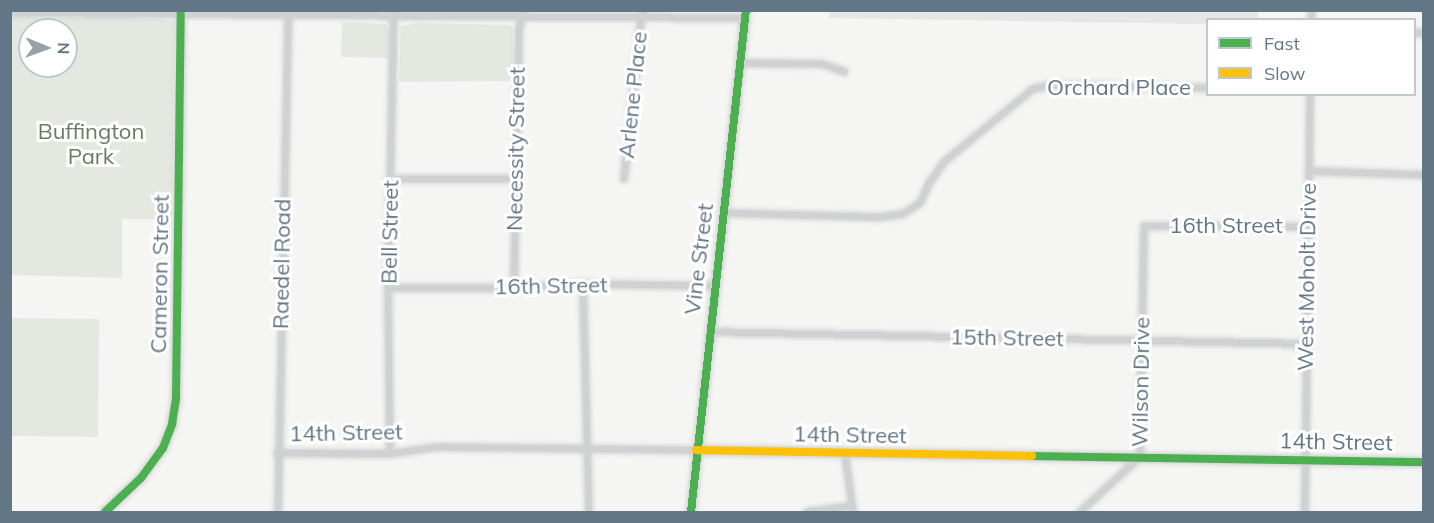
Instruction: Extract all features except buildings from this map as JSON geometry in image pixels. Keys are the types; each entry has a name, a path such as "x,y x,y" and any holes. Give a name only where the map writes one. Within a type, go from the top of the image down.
{"street":[{"name":"Arlene Place","path":"624,179 642,10"},
{"name":"Cameron Street","path":"105,513 141,478 159,455 172,424 176,399 181,12"},
{"path":"10,13 523,14 640,19 746,14"},
{"name":"Bell Street","path":"390,454 388,288 394,14"},
{"name":"Necessity Street","path":"514,288 519,29 523,14"},
{"name":"Vine Street","path":"691,513 714,286 746,14"},
{"name":"Raedel Road","path":"278,513 277,453 288,15"},
{"path":"740,63 822,64 844,72"},
{"name":"Orchard Place","path":"723,213 881,217 903,214 920,203 930,182 944,162 1033,89 1053,84 1206,88"},
{"name":"West Moholt Drive","path":"1305,513 1305,344 1310,96"},
{"path":"1309,171 1424,175"},
{"path":"392,179 515,179"},
{"name":"16th Street","path":"1144,226 1308,227"},
{"name":"Wilson Drive","path":"1080,513 1140,457 1144,226"},
{"path":"583,284 589,513"},
{"name":"16th Street","path":"388,288 514,288 583,284 714,286"},
{"name":"15th Street","path":"709,332 1305,344"},
{"name":"14th Street","path":"277,453 390,454 437,447 588,448 1424,462"},
{"path":"807,513 853,509 845,453"}],"shaded area":[{"path":"830,10 1258,10 1258,18 1206,18 1206,24 829,18"}],"green space":[{"name":"Buffington Park","path":"11,16 164,19 174,22 172,219 122,219 122,278 11,275"},
{"path":"342,22 386,24 389,29 389,58 341,57"},
{"path":"417,23 511,25 513,29 513,81 399,82 401,26"},
{"path":"11,318 99,319 98,437 11,436"}],"traffic: fast":[{"path":"105,512 141,478 163,448 172,424 176,399 181,10"},
{"path":"691,512 746,10"},
{"path":"1032,456 1424,462"}],"traffic: slow":[{"path":"696,450 1032,456"}]}
